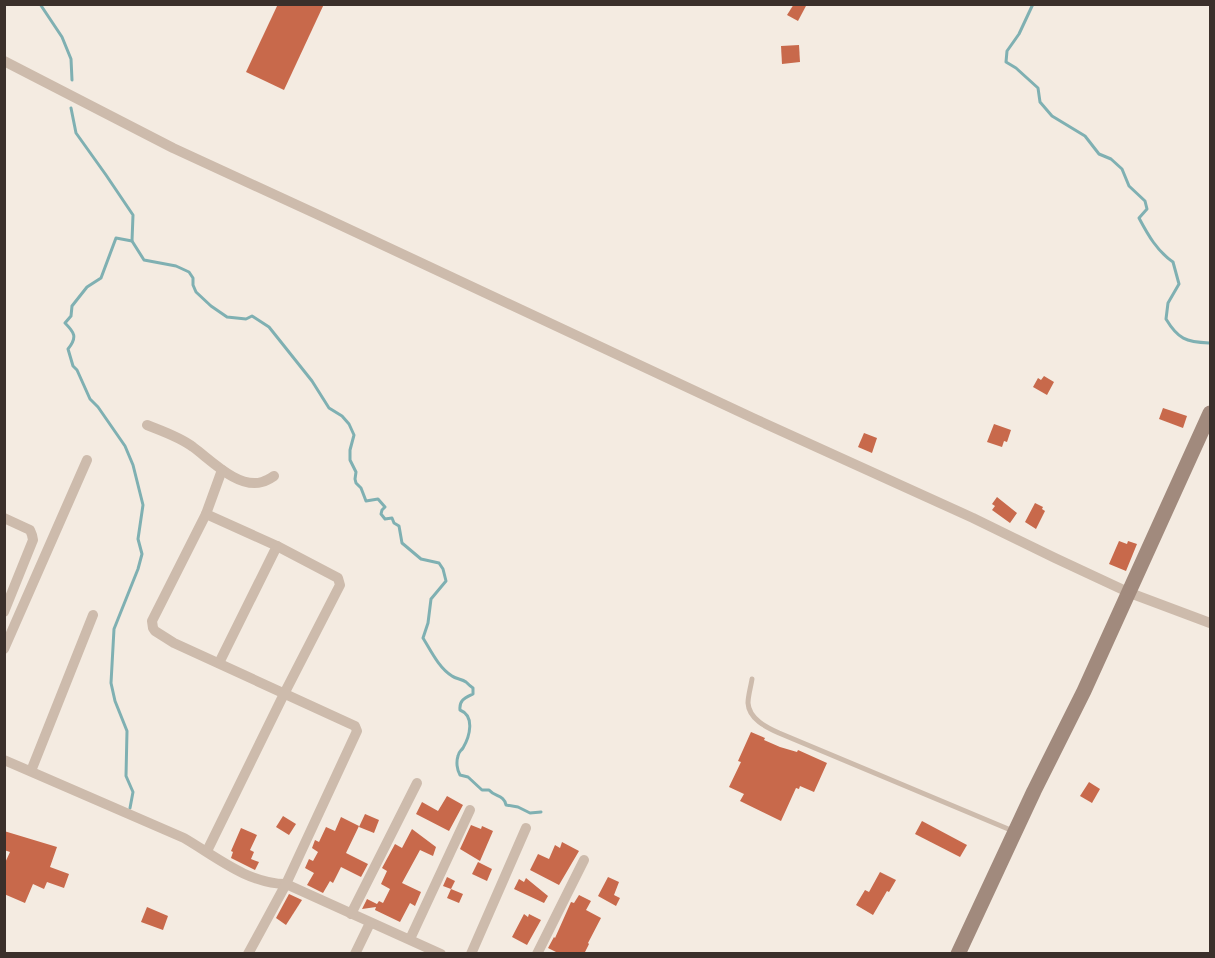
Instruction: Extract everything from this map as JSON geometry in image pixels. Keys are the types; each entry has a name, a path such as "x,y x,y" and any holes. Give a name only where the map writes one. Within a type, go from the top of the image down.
{"street":[{"path":"4,61 173,148 973,518 1130,593 1210,623"},
{"path":"958,954 1130,593 1210,413"},
{"path":"147,425 187,442 222,470 244,482 264,482 274,476"},
{"path":"4,649 87,460"},
{"path":"222,470 206,514 152,621 155,631 174,643 355,726 357,731 286,884 248,954"},
{"path":"206,514 277,546 338,578 340,582 207,851"},
{"path":"4,518 30,530 33,540 4,612"},
{"path":"219,663 277,546"},
{"path":"31,771 93,615"},
{"path":"6,764 31,771 184,838 221,861 263,881 286,884 441,954"},
{"path":"351,914 417,783"},
{"path":"410,939 471,810"},
{"path":"471,954 526,828"},
{"path":"537,954 584,860"},
{"path":"356,954 370,923"}],"lane":[{"path":"752,679 748,704 751,713 762,724 1015,832"}],"building":[{"path":"278,4 324,4 284,90 246,72"},
{"path":"794,4 807,4 798,21 787,15"},
{"path":"799,45 800,62 782,64 781,46"},
{"path":"1044,376 1054,382 1047,395 1033,387 1038,378 1041,380"},
{"path":"1163,408 1187,416 1183,428 1159,419"},
{"path":"994,424 1011,430 1007,442 1004,441 1002,447 987,442"},
{"path":"864,433 877,438 872,453 858,447"},
{"path":"997,497 1017,513 1010,523 992,510 995,506 992,504"},
{"path":"1035,503 1043,507 1045,511 1036,529 1025,522"},
{"path":"1119,541 1137,544 1126,571 1109,564"},
{"path":"751,732 780,747 797,752 798,750 827,763 814,792 800,786 799,789 796,788 781,821 740,801 744,794 729,787 741,762 738,761"},
{"path":"1089,782 1100,789 1092,803 1080,796"},
{"path":"447,796 463,805 449,831 416,814 422,802 438,811"},
{"path":"365,814 379,820 374,833 359,827"},
{"path":"283,816 296,824 289,835 276,827"},
{"path":"341,817 359,826 346,853 368,864 361,877 341,867 333,883 330,881 323,893 307,885 314,873 305,868 309,859 313,861 318,852 312,848 315,840 319,842 326,827 335,831"},
{"path":"922,821 967,845 960,857 915,834"},
{"path":"471,825 481,829 482,826 493,831 480,861 460,849"},
{"path":"241,828 257,835 250,850 254,852 251,859 259,862 255,870 231,858 233,852 231,851"},
{"path":"412,829 436,847 433,856 420,850 402,883 421,892 415,906 410,903 400,922 375,910 376,907 362,909 367,899 377,904 379,901 383,903 390,889 381,884 387,871 382,868 395,844 402,848"},
{"path":"4,831 57,847 50,867 69,874 64,888 47,882 44,889 33,884 25,903 4,894 4,865 10,852 4,850"},
{"path":"562,842 579,851 559,885 530,870 538,854 549,859 555,845 560,848"},
{"path":"478,862 492,869 487,881 472,874"},
{"path":"880,872 896,880 873,915 856,905 865,890 869,892"},
{"path":"447,877 455,881 451,889 443,886"},
{"path":"608,877 619,882 614,895 620,898 616,906 598,896"},
{"path":"526,878 548,896 544,903 514,889 519,879 524,882"},
{"path":"451,889 463,894 459,903 447,898"},
{"path":"289,894 302,900 286,925 276,918"},
{"path":"579,895 591,901 586,910 601,918 584,954 560,954 548,948 571,902 574,903"},
{"path":"147,907 168,916 163,930 141,922"},
{"path":"524,914 541,920 527,945 512,937"}],"waterway":[{"path":"40,4 62,37 71,59 72,80"},
{"path":"1033,4 1019,34 1007,51 1006,62 1038,88 1040,102 1052,116 1085,136 1099,154 1111,159 1122,169 1129,186 1145,201 1147,209 1139,218 1142,224 1158,248 1173,262 1179,284 1168,303 1166,319 1183,338 1194,342 1209,343"},
{"path":"71,108 76,133 133,215 132,241 144,260 176,266 189,272 196,292 227,317 246,319 252,316 269,327 312,381 329,408 342,416 349,424 354,435 350,460 356,472 356,483 361,488 366,501 378,499 385,507 381,514 385,519 392,518 399,526 402,543 421,559 439,563 443,569 446,581 431,599 428,623 423,638 443,669 473,688 473,694 460,704 460,710 468,717 470,727 468,738 457,758 459,773 468,777 482,790 489,790 501,798 506,805 518,807 530,813 541,812"},
{"path":"130,808 133,792 126,776 127,731 115,701 111,683 114,629 142,554 138,539 143,505 133,465 125,446 90,399 73,366 68,349 74,335 65,323 71,316 72,306 87,287 101,278 116,238 132,241"}]}
